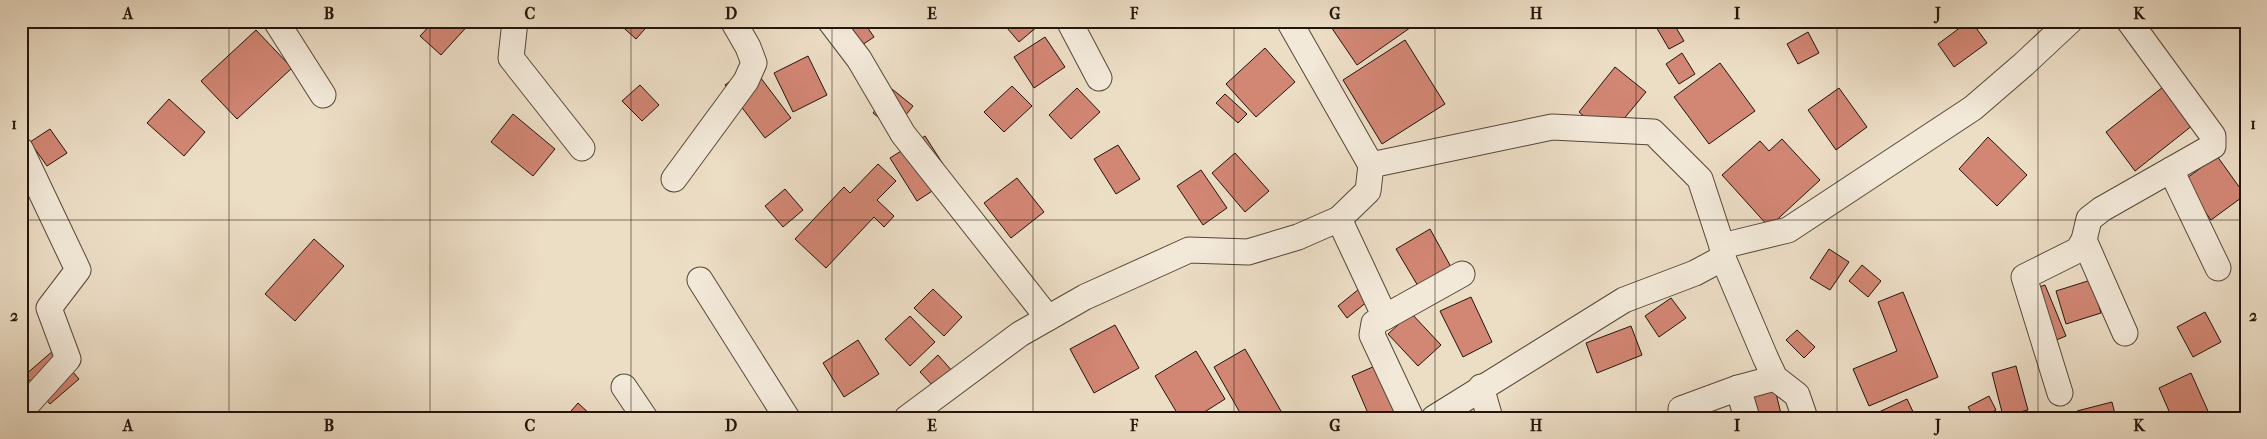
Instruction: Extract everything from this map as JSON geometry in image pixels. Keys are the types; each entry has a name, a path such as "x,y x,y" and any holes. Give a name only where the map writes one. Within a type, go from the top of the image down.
{"street":[{"path":"276,21 323,95"},
{"path":"515,21 511,58 582,148"},
{"path":"674,179 746,81 754,63 748,46 733,21"},
{"path":"830,21 859,59 903,134 1048,318"},
{"path":"1069,21 1099,78"},
{"path":"907,418 1020,334 1084,297 1190,250 1248,252 1298,237 1339,219 1368,190 1370,165 1288,21"},
{"path":"1434,418 1481,387 1624,300 1694,273 1722,252 1788,230 1973,108 2070,21"},
{"path":"2060,393 2024,277 2078,250 2084,240 2089,219 2102,209 2213,146 2213,136 2129,21"},
{"path":"1370,165 1552,127 1653,132 1700,179 1722,252 1766,359 1776,378 1797,395 1805,418"},
{"path":"21,150 78,270 49,308 68,358 21,411"},
{"path":"2171,170 2218,268"},
{"path":"1339,219 1385,317"},
{"path":"2084,240 2125,333"},
{"path":"1411,418 1372,335 1374,324 1462,274"},
{"path":"700,280 787,418"},
{"path":"1681,418 1681,409 1738,388 1776,378"},
{"path":"1481,387 1490,418"},
{"path":"624,388 645,418"},
{"path":"1738,388 1747,418"}],"building":[{"path":"434,21 472,21 441,55 420,36"},
{"path":"616,21 652,21 636,39"},
{"path":"832,21 863,21 874,37 853,51"},
{"path":"1001,21 1044,21 1019,42"},
{"path":"1327,21 1416,21 1417,23 1357,65"},
{"path":"1662,21 1672,21 1684,41 1669,49 1655,25"},
{"path":"1971,21 1987,43 1954,67 1938,44"},
{"path":"256,30 292,68 237,119 201,81"},
{"path":"1808,32 1819,53 1798,64 1787,44"},
{"path":"1045,37 1065,67 1034,88 1014,57"},
{"path":"1405,40 1445,104 1382,144 1343,80"},
{"path":"1265,48 1295,82 1256,117 1226,84"},
{"path":"1682,53 1695,74 1679,84 1666,64"},
{"path":"808,56 827,95 793,112 774,73"},
{"path":"1720,63 1755,111 1709,144 1674,97"},
{"path":"751,65 791,118 765,138 725,85"},
{"path":"1615,67 1646,92 1609,137 1579,112"},
{"path":"640,85 659,105 642,121 622,101"},
{"path":"1012,86 1032,106 1004,132 984,112"},
{"path":"2163,87 2193,125 2135,171 2106,132"},
{"path":"1077,88 1100,112 1071,139 1049,115"},
{"path":"1839,88 1867,127 1836,150 1808,110"},
{"path":"892,89 913,106 894,130 873,113"},
{"path":"1225,94 1247,114 1238,123 1216,103"},
{"path":"169,99 205,132 184,156 147,123"},
{"path":"513,114 555,149 533,176 491,142"},
{"path":"50,129 67,153 47,166 30,142"},
{"path":"925,136 952,178 917,201 890,158"},
{"path":"1988,137 2027,175 1997,206 1959,169"},
{"path":"1782,139 1820,180 1769,227 1722,175 1760,141 1769,151"},
{"path":"1118,145 1140,179 1116,194 1094,159"},
{"path":"1235,153 1269,191 1245,212 1212,173"},
{"path":"2217,156 2245,195 2211,220 2183,181"},
{"path":"878,164 896,181 877,200 894,216 884,227 874,217 826,268 795,239 844,187 850,193"},
{"path":"1201,170 1227,208 1203,225 1177,186"},
{"path":"1017,178 1044,212 1011,238 984,203"},
{"path":"785,189 803,210 783,227 765,206"},
{"path":"1430,229 1451,267 1418,286 1396,249"},
{"path":"314,239 344,266 295,321 265,294"},
{"path":"1829,249 1849,262 1830,290 1810,278"},
{"path":"1862,265 1881,281 1868,297 1849,281"},
{"path":"2091,280 2101,313 2066,324 2056,291"},
{"path":"2045,285 2066,336 2049,343 2028,291"},
{"path":"933,289 962,317 944,336 914,308"},
{"path":"1359,289 1368,301 1347,318 1338,306"},
{"path":"1903,292 1938,377 1869,406 1853,369 1897,351 1878,302"},
{"path":"1471,297 1492,342 1463,357 1440,311"},
{"path":"1671,298 1686,318 1659,337 1645,316"},
{"path":"2205,312 2221,342 2193,357 2177,327"},
{"path":"1411,313 1441,345 1418,366 1388,334"},
{"path":"910,316 935,342 910,366 885,339"},
{"path":"1115,325 1139,368 1094,393 1070,349"},
{"path":"1631,326 1642,355 1597,373 1586,343"},
{"path":"1797,330 1815,347 1804,358 1786,340"},
{"path":"858,340 879,374 844,397 823,363"},
{"path":"1245,349 1285,418 1243,418 1214,367"},
{"path":"54,350 79,379 50,404 25,375"},
{"path":"1196,351 1225,399 1195,418 1180,418 1155,376"},
{"path":"938,355 953,372 935,388 920,372"},
{"path":"1382,363 1406,418 1370,418 1352,376"},
{"path":"2016,366 2028,410 2003,416 1992,373"},
{"path":"2191,373 2211,418 2172,418 2159,388"},
{"path":"1775,389 1782,418 1749,418 1743,398"},
{"path":"1989,396 1996,410 1981,418 1974,418 1968,407"},
{"path":"1907,399 1916,418 1866,418"},
{"path":"2112,402 2116,418 2079,418 2077,411"},
{"path":"578,403 592,416 565,418"},
{"path":"775,408 781,418 761,418"}]}
